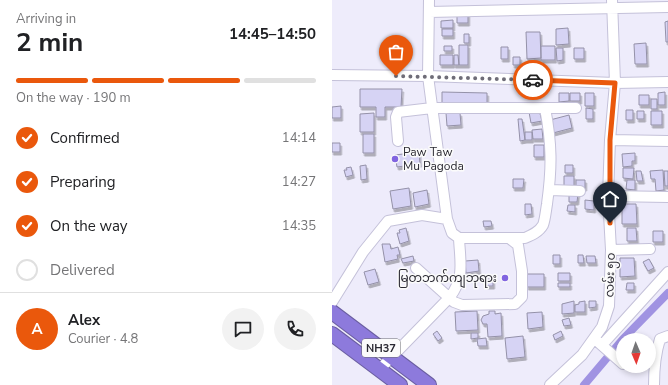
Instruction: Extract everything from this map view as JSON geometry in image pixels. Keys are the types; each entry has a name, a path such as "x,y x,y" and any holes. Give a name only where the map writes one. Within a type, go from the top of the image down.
{"highway":[{"name":"NH37","path":"332,312 429,385"},
{"name":"NH37","path":"332,334 400,385"}],"street":[{"path":"429,0 428,76 432,108 447,219 452,233 459,238 525,238 535,234 543,225 549,190 551,140 545,108"},
{"path":"429,12 612,5 668,8"},
{"name":"လမ်း ၅၀","path":"550,385 598,342 609,306 611,250 608,196 610,140 615,83 612,5"},
{"path":"332,75 428,76 615,83 668,82"},
{"path":"398,141 396,116 398,112 432,108 576,108"},
{"path":"610,140 668,141"},
{"path":"549,190 580,191"},
{"path":"608,196 668,197"},
{"path":"332,302 363,252 388,221 422,215 447,219"},
{"path":"380,370 391,356 450,297 457,288 461,274 459,238"},
{"path":"416,268 454,302 470,305 515,304 522,297 522,271 518,246 509,238"},
{"path":"611,250 650,249"},
{"path":"616,358 598,342 668,272"},
{"path":"656,350 660,339 666,336"},
{"path":"653,373 654,385"}],"building":[{"path":"457,14 468,14 468,23 457,23"},
{"path":"453,20 453,28 441,28 441,21"},
{"path":"668,21 668,42 666,42 665,22"},
{"path":"568,28 569,44 556,45 556,29"},
{"path":"442,29 453,29 453,36 442,36"},
{"path":"526,32 540,32 541,58 527,59"},
{"path":"464,34 469,34 469,43 464,43"},
{"path":"646,43 647,64 635,64 634,44"},
{"path":"459,45 468,45 468,65 459,65"},
{"path":"444,46 452,46 452,51 444,51"},
{"path":"541,46 555,46 555,60 541,60"},
{"path":"501,47 508,47 508,59 501,59"},
{"path":"556,48 563,48 563,60 557,61"},
{"path":"574,48 584,48 584,59 574,59"},
{"path":"440,55 453,55 453,65 440,65"},
{"path":"454,55 458,55 459,65 454,65"},
{"path":"513,57 520,57 520,65 513,65"},
{"path":"360,89 402,89 401,107 385,107 385,117 376,117 376,107 360,107"},
{"path":"442,92 487,93 487,107 442,106"},
{"path":"665,92 665,105 658,105 658,93"},
{"path":"559,93 569,93 569,101 559,102"},
{"path":"570,93 580,93 580,101 570,101"},
{"path":"585,93 594,93 594,106 585,106"},
{"path":"639,95 649,95 649,105 639,105"},
{"path":"651,99 657,99 657,109 651,109"},
{"path":"341,106 341,118 332,118 332,107"},
{"path":"586,108 593,109 593,119 586,119"},
{"path":"539,110 542,121 531,123 529,112"},
{"path":"626,110 633,110 633,120 626,120"},
{"path":"637,111 644,111 644,119 637,119"},
{"path":"651,111 662,111 662,125 651,125"},
{"path":"374,113 374,132 360,132 360,114"},
{"path":"446,113 460,113 461,125 447,126"},
{"path":"569,115 572,128 553,133 550,120"},
{"path":"518,119 522,119 525,140 520,141"},
{"path":"542,129 543,139 533,139 532,130"},
{"path":"525,132 532,132 532,140 525,140"},
{"path":"363,134 374,134 374,153 363,153"},
{"path":"332,143 340,143 340,152 332,152"},
{"path":"534,145 544,145 544,157 534,157"},
{"path":"419,152 420,164 397,167 395,155"},
{"path":"635,153 635,161 632,161 632,166 623,167 622,154"},
{"path":"366,165 367,179 361,180 360,166"},
{"path":"565,165 573,165 573,173 565,173"},
{"path":"351,167 353,175 346,177 344,170"},
{"path":"623,168 634,168 633,179 623,178"},
{"path":"663,170 664,190 656,191 655,179 651,179 650,171"},
{"path":"636,171 641,171 643,181 637,181"},
{"path":"664,171 668,171 668,186 665,186"},
{"path":"564,176 574,176 574,189 564,189"},
{"path":"513,179 524,179 523,188 513,188"},
{"path":"576,180 585,180 585,188 576,188"},
{"path":"627,180 635,180 635,190 626,189"},
{"path":"409,188 411,206 393,209 390,191"},
{"path":"427,190 429,204 415,207 413,193"},
{"path":"569,194 578,194 577,202 569,202"},
{"path":"585,200 594,201 594,210 585,209"},
{"path":"525,204 531,204 532,214 525,215"},
{"path":"622,204 636,204 637,224 622,224"},
{"path":"568,205 575,205 575,212 567,211"},
{"path":"483,221 491,221 492,226 484,227"},
{"path":"406,228 409,241 400,244 397,233 400,233 399,230"},
{"path":"627,228 636,228 637,241 627,241"},
{"path":"653,231 663,231 663,242 653,242"},
{"path":"382,244 390,244 391,249 398,247 400,255 397,255 398,259 385,262"},
{"path":"553,255 560,255 560,264 553,264"},
{"path":"578,255 583,255 584,263 578,263"},
{"path":"413,256 414,261 403,263 401,259"},
{"path":"586,256 595,256 596,263 587,263"},
{"path":"620,258 634,258 635,276 620,277"},
{"path":"649,259 654,268 648,271 643,262"},
{"path":"478,260 479,271 466,273 465,261"},
{"path":"375,269 379,282 368,285 364,272"},
{"path":"558,273 570,273 570,281 558,281"},
{"path":"527,274 544,274 544,287 527,287"},
{"path":"487,279 493,279 493,286 486,286"},
{"path":"558,283 570,283 570,287 558,287"},
{"path":"627,283 634,283 634,290 626,290"},
{"path":"574,301 574,313 562,314 562,304"},
{"path":"585,301 585,312 575,312 575,305 579,304 579,302"},
{"path":"589,301 596,301 596,307 589,308"},
{"path":"477,311 478,330 456,331 455,312"},
{"path":"489,311 495,311 495,314 501,313 502,336 488,337 487,324 483,324 481,320 483,316 489,314"},
{"path":"542,312 543,327 528,329 527,313"},
{"path":"569,318 571,325 564,326 562,320"},
{"path":"437,331 442,338 438,341 433,334"},
{"path":"561,331 563,336 555,340 553,335"},
{"path":"471,333 478,333 478,338 471,339"},
{"path":"523,336 525,357 507,359 505,338"},
{"path":"486,338 487,346 478,346 477,339"}],"waterway":[{"path":"584,385 623,339 668,293"}],"way so far":[{"path":"396,76 533,80"}],"place":[{"name":"Paw Taw Mu Pagoda","path":"395,159"},
{"name":"မြတဘက်ကျဘုရား","path":"505,278"}],"route":[{"path":"533,80 615,83 610,140 608,196 610,223"}]}
